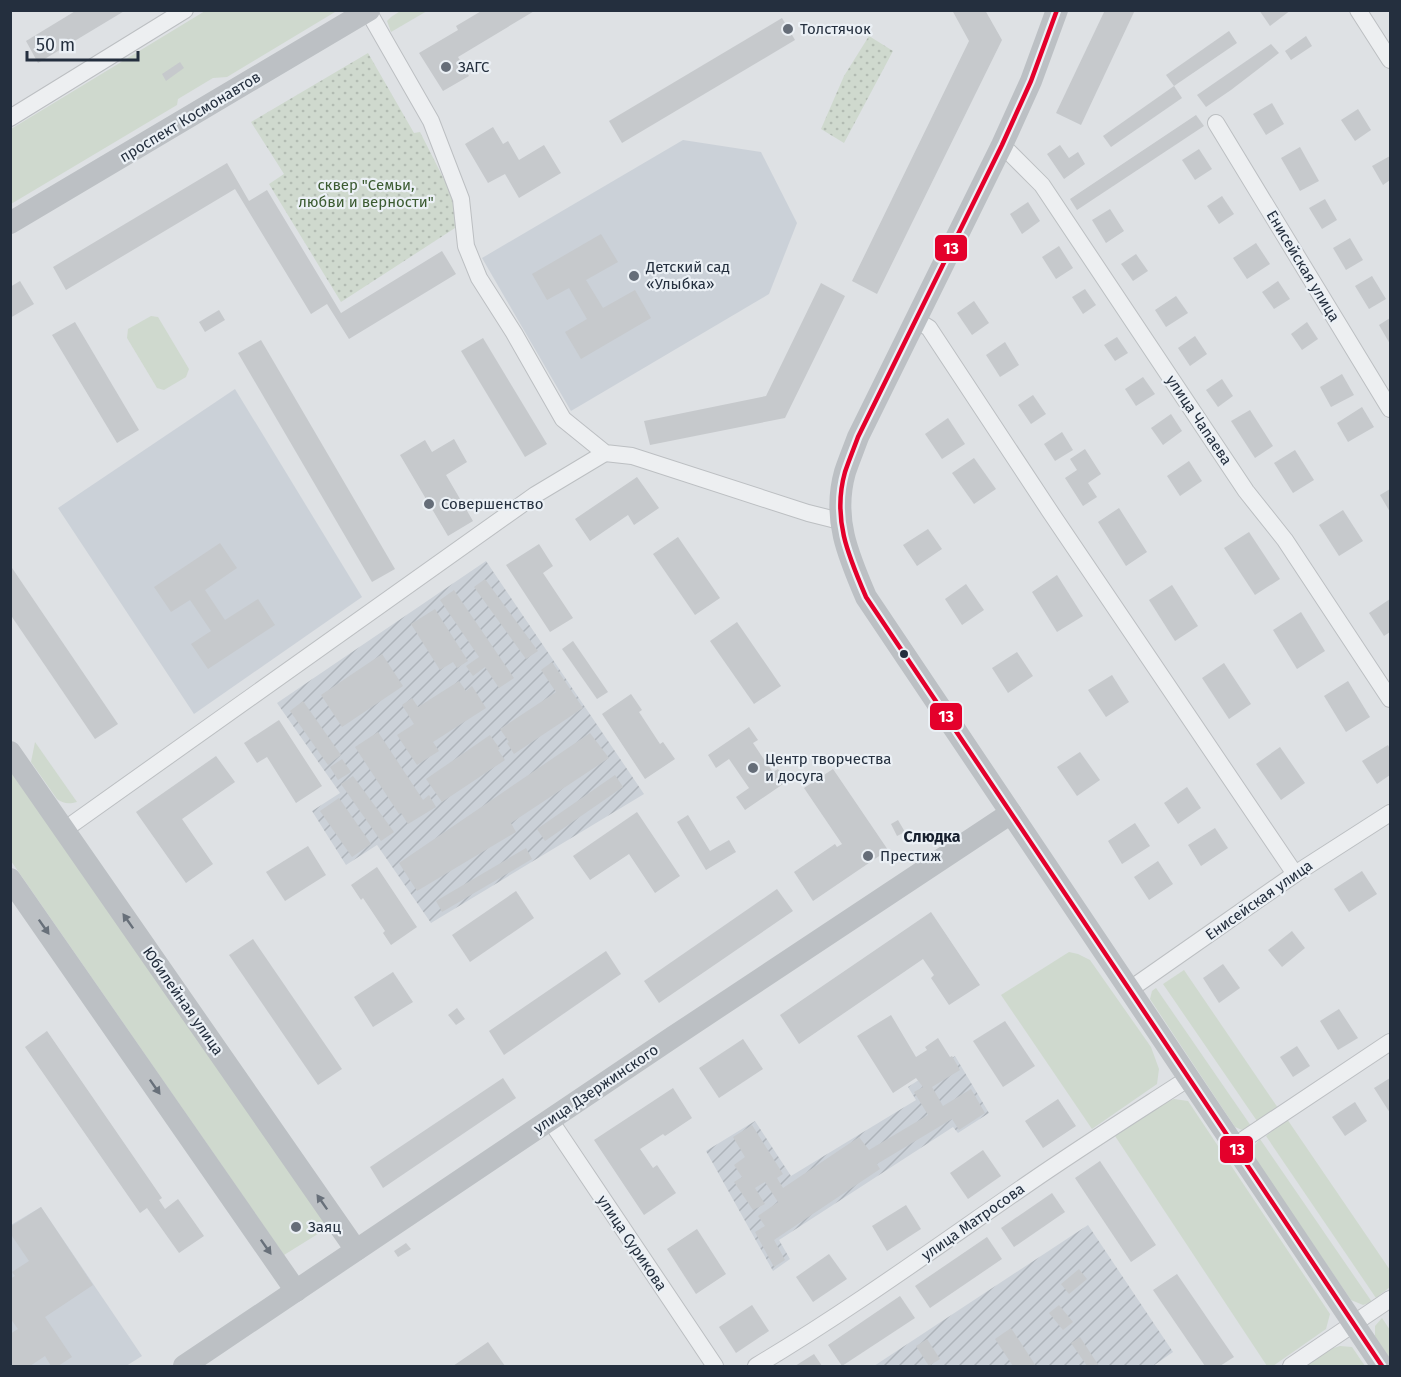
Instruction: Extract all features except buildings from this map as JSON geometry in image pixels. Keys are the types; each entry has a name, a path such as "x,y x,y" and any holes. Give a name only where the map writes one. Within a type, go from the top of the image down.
{"main road":[{"path":"1057,10 1031,81 1002,145 858,436 845,472 842,491 840,521 843,535 851,562 866,597 1382,1366"},
{"name":"проспект Космонавтов","path":"10,223 362,12"},
{"name":"Юбилейная улица","path":"10,752 356,1250"},
{"name":"улица Дзержинского","path":"184,1366 1011,813"},
{"path":"10,879 297,1291"}],"street":[{"path":"10,118 185,10"},
{"path":"1358,10 1390,60"},
{"path":"362,12 431,121 461,199 466,246 478,278 514,333 563,419 605,453 632,456 808,513 840,521"},
{"name":"Енисейская улица","path":"1216,123 1390,409"},
{"name":"улица Чапаева","path":"1002,145 1042,185 1246,491 1285,540 1390,699"},
{"path":"916,320 929,328 1295,874"},
{"path":"64,830 535,495 605,453"},
{"name":"Енисейская улица","path":"1129,990 1295,874 1390,813"},
{"path":"1234,1146 1390,1042"},
{"name":"улица Матросова","path":"756,1366 805,1336 1029,1183 1189,1078"},
{"name":"улица Сурикова","path":"550,1120 715,1366"},
{"path":"1291,1366 1390,1299"}],"shaded area":[{"name":"Детский сад «Улыбка»","path":"683,140 761,152 797,223 769,294 571,411 482,258"},
{"path":"235,389 362,597 194,714 58,508"},
{"path":"486,561 644,794 431,923 377,845 346,865 312,811 340,793 277,703"},
{"path":"955,1056 989,1113 958,1133 953,1127 779,1240 790,1259 773,1271 706,1151 755,1121 791,1176 916,1100 908,1087"},
{"path":"41,1207 142,1356 126,1366 11,1366 11,1225"},
{"path":"1088,1225 1173,1352 1153,1366 874,1366"}],"green space":[{"path":"402,10 427,11 391,32 387,21"},
{"path":"205,11 335,12 227,77 213,78 178,99 177,105 11,204 11,129"},
{"path":"869,36 893,51 844,143 821,129 844,76"},
{"name":"сквер \"Семьи, любви и верности\"","path":"368,53 414,133 420,132 454,199 455,228 341,302 269,184 284,174 251,122"},
{"path":"151,316 158,317 189,369 186,377 164,390 157,388 127,338 128,329"},
{"path":"35,742 77,802 67,803 57,799 31,762"},
{"path":"10,769 329,1227 284,1255 11,861"},
{"path":"1069,952 1090,960 1151,1047 1159,1069 1157,1084 1092,1129 1001,995"},
{"path":"1184,970 1278,1108 1257,1121 1163,984"},
{"path":"1156,988 1251,1126 1242,1130 1235,1127 1150,999 1152,991"},
{"path":"1174,1099 1188,1101 1330,1314 1326,1329 1273,1366 1267,1366 1115,1136 1162,1104"},
{"path":"1287,1119 1390,1270 1390,1287 1376,1298 1266,1136"},
{"path":"1260,1139 1372,1302 1363,1305 1351,1300 1253,1156 1255,1145"},
{"path":"1382,1318 1390,1330 1390,1359 1375,1336 1375,1326"},
{"path":"1340,1346 1352,1347 1365,1366 1303,1366 1327,1350"}],"transit line":[{"name":"13","path":"1057,10 1031,81 1002,145 858,437 841,489 841,521 844,536 866,597 1382,1366"}],"place":[{"name":"Толстячок","path":"788,29"},
{"name":"ЗАГС","path":"446,67"},
{"name":"Детский сад «Улыбка»","path":"634,276"},
{"name":"Совершенство","path":"429,504"},
{"name":"Центр творчества и досуга","path":"753,768"},
{"name":"Престиж","path":"868,856"},
{"name":"Заяц","path":"296,1227"}],"district":[{"name":"Слюдка","path":"932,836"}]}
